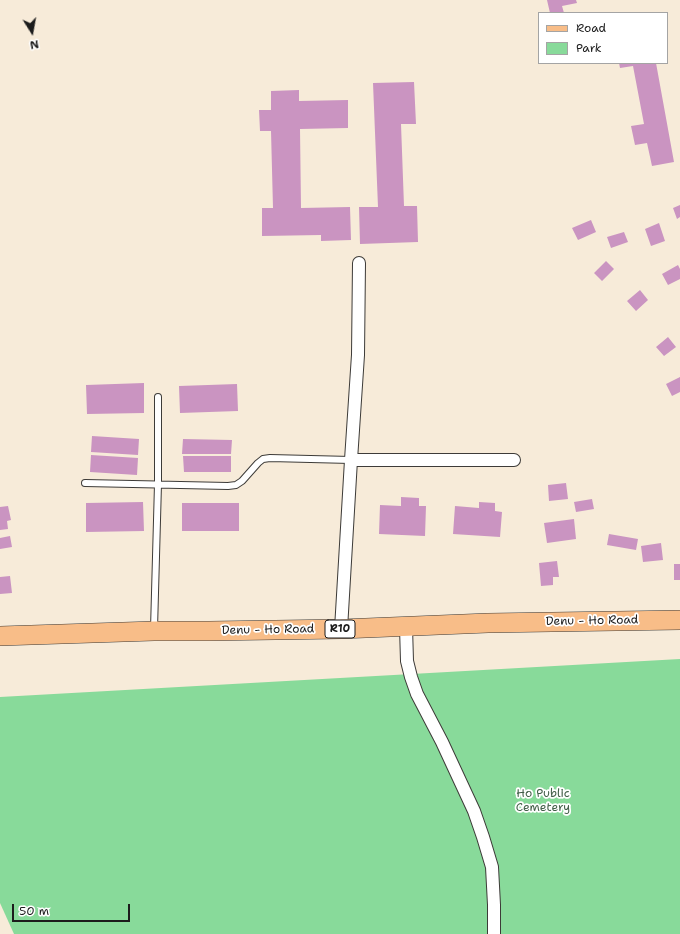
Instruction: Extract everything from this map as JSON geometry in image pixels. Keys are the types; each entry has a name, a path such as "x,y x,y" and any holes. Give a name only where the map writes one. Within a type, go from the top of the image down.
{"main road":[{"name":"Denu - Ho Road","path":"0,636 154,631 341,629 488,623 680,620"}],"street":[{"path":"341,629 358,355 359,263"},
{"path":"351,460 514,460"},
{"path":"406,627 407,661 417,694 442,742 474,811 492,867 494,934"}],"lane":[{"path":"154,631 158,484 158,397"},
{"path":"85,483 228,486 236,485 242,481 263,459 351,460"}],"green space":[{"name":"Ho Public Cemetery","path":"680,659 680,934 14,934 0,903 0,697"}],"building":[{"path":"547,0 576,0 577,3 562,6 564,12 550,12"},
{"path":"619,64 656,64 674,162 652,166 647,143 635,145 631,126 644,124 633,66 620,68"},
{"path":"414,82 416,124 401,124 404,206 417,206 418,242 360,244 359,207 378,207 373,83"},
{"path":"299,90 299,101 348,100 348,128 300,129 301,208 350,207 351,240 321,241 321,235 262,236 262,208 273,208 271,131 260,131 259,110 271,110 271,91"},
{"path":"680,205 680,217 677,219 673,208"},
{"path":"591,220 596,232 578,240 572,228"},
{"path":"659,223 665,241 651,246 645,229"},
{"path":"624,232 628,242 611,248 607,237"},
{"path":"606,261 614,269 602,281 594,273"},
{"path":"678,265 680,269 680,279 668,285 662,274"},
{"path":"640,290 648,300 636,311 627,301"},
{"path":"668,337 676,347 664,356 656,347"},
{"path":"680,377 680,392 672,396 666,384"},
{"path":"144,383 144,413 87,414 86,385"},
{"path":"237,384 238,411 180,413 179,386"},
{"path":"92,436 139,439 138,455 91,452"},
{"path":"183,439 232,440 231,454 182,454"},
{"path":"91,455 138,458 137,475 90,472"},
{"path":"183,456 231,456 231,472 184,472"},
{"path":"566,483 568,499 549,501 548,485"},
{"path":"401,497 419,498 419,506 426,506 425,536 379,534 380,505 401,506"},
{"path":"592,499 594,509 576,512 574,502"},
{"path":"143,502 144,531 86,532 86,503"},
{"path":"479,502 495,503 495,511 502,512 500,537 453,534 455,506 479,508"},
{"path":"182,503 239,503 239,531 182,531"},
{"path":"8,506 11,520 7,521 8,529 0,530 0,507"},
{"path":"574,519 576,539 547,543 544,523"},
{"path":"609,534 638,539 636,550 607,545"},
{"path":"10,536 12,547 0,549 0,538"},
{"path":"661,543 663,560 643,562 641,546"},
{"path":"557,561 559,577 553,577 553,585 541,586 539,563"},
{"path":"674,564 680,564 680,580 674,580"},
{"path":"10,576 12,593 0,594 0,577"}]}
